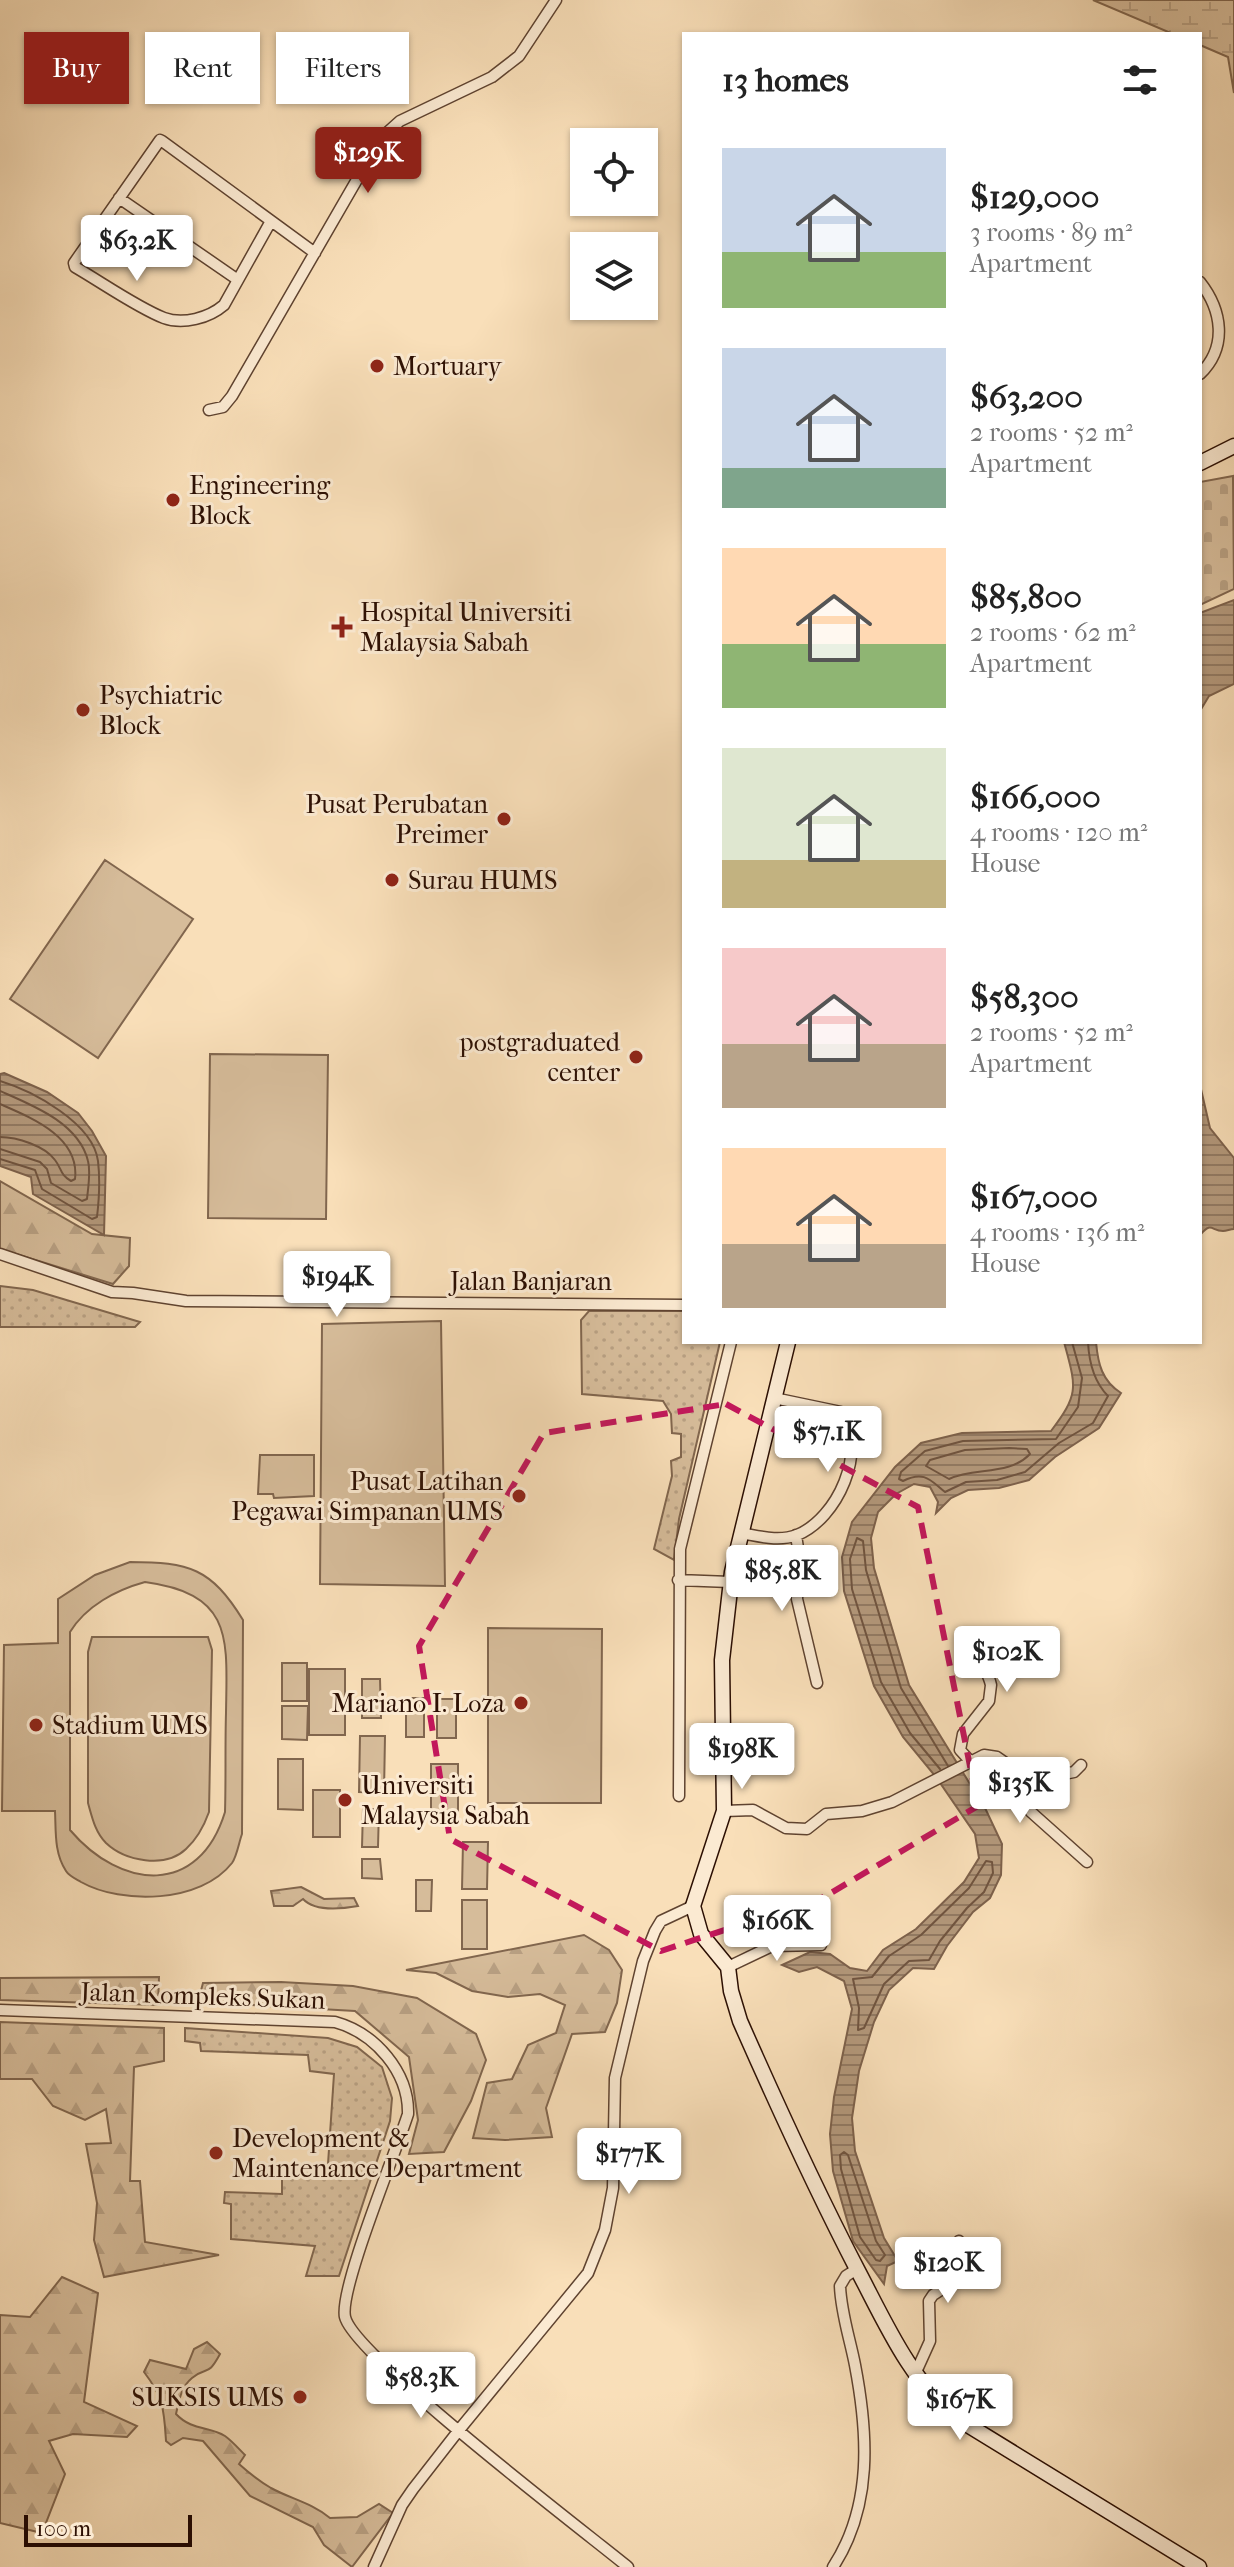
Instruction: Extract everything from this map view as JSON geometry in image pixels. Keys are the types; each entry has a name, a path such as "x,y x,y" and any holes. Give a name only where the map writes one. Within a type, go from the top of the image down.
{"street":[{"path":"209,410 223,407 232,396 381,138 400,121 492,77 519,56 556,0"},
{"path":"271,221 224,305 186,321 164,319 75,267 74,263 160,140 315,253"},
{"path":"119,198 238,280"},
{"path":"1202,285 1217,309 1220,324 1214,355 1202,371"},
{"path":"1202,462 1234,446"},
{"name":"Jalan Banjaran","path":"0,1254 112,1292 186,1301 682,1305"},
{"path":"679,1796 678,1580 682,1539 729,1344"},
{"path":"788,1344 730,1582 722,1660 724,1811 693,1906 701,1934 728,1967 740,2021 828,2213 880,2314 933,2396 958,2419 1199,2567"},
{"path":"740,1533 780,1539 814,1525 838,1498 852,1454 847,1420 841,1412 774,1398"},
{"path":"796,1535 799,1555 797,1599 817,1683"},
{"path":"678,1580 730,1582"},
{"path":"966,1764 960,1742 984,1710 991,1685 979,1660 980,1653 990,1637 1017,1635"},
{"path":"724,1811 753,1810 786,1828 807,1829 826,1814 877,1808 990,1755 1013,1766 1047,1765 1069,1773 1081,1765"},
{"path":"1013,1766 1008,1781 1025,1805 1087,1862"},
{"path":"374,2567 402,2505 459,2430 588,2273 605,2230 613,2188 615,2078 643,1961 661,1921 693,1906"},
{"path":"728,1967 772,1946 821,1945"},
{"name":"Jalan Kompleks Sukan","path":"0,2010 335,2022 369,2038 399,2072 408,2097 408,2114 348,2286 345,2317 356,2337 378,2360 628,2567"},
{"path":"916,2372 930,2341 929,2301 956,2280 962,2269 959,2241"},
{"path":"833,2567 854,2525 863,2488 864,2442 860,2401 840,2286 846,2276 857,2269"}],"highlighted area":[{"path":"726,1404 918,1507 978,1806 824,1897 661,1951 450,1839 419,1646 544,1433"}],"green space":[{"path":"1093,0 1234,0 1234,93 1228,57 1202,46 1202,32 1168,32"},
{"path":"1233,476 1234,589 1202,604 1202,482"},
{"path":"105,860 193,919 98,1058 10,999"},
{"path":"210,1054 328,1055 326,1219 208,1218"},
{"path":"0,1181 92,1234 130,1238 129,1266 113,1284 0,1249"},
{"path":"0,1286 33,1290 140,1322 135,1327 0,1327"},
{"path":"589,1311 682,1311 682,1344 720,1344 679,1519 674,1560 654,1549 672,1476 671,1461 681,1457 681,1434 672,1433 671,1414 663,1401 582,1394 581,1320"},
{"path":"441,1321 445,1586 320,1584 322,1324"},
{"path":"260,1455 314,1455 314,1496 274,1498 273,1494 258,1494"},
{"name":"Stadium UMS","path":"130,1562 183,1567 209,1579 243,1620 242,1834 232,1863 201,1886 181,1893 139,1897 98,1889 81,1882 67,1873 59,1857 55,1811 2,1811 4,1645 58,1643 58,1599 95,1575","holes":["145,1582 174,1588 195,1597 210,1609 219,1624 224,1642 225,1812 213,1840 197,1859 178,1871 157,1875 135,1873 112,1864 90,1850 70,1830 70,1632 84,1614 123,1590"]},
{"path":"488,1628 602,1629 601,1803 488,1803"},
{"path":"92,1637 208,1637 212,1650 209,1812 190,1845 167,1859 134,1858 114,1849 102,1839 93,1819 88,1803 88,1652"},
{"path":"282,1663 307,1663 307,1701 282,1701"},
{"path":"309,1669 345,1669 345,1735 309,1735"},
{"path":"362,1679 380,1679 381,1718 362,1718"},
{"path":"406,1698 424,1698 424,1737 406,1737"},
{"path":"437,1699 456,1699 456,1738 437,1738"},
{"path":"282,1706 308,1706 307,1740 282,1739"},
{"path":"360,1736 385,1736 384,1793 359,1792"},
{"path":"278,1759 303,1759 303,1810 278,1809"},
{"path":"431,1764 458,1764 458,1819 431,1819"},
{"path":"313,1790 340,1790 340,1837 313,1837"},
{"path":"363,1809 379,1809 378,1847 362,1847"},
{"path":"463,1842 488,1842 487,1889 462,1889"},
{"path":"362,1859 380,1859 382,1879 362,1878"},
{"path":"416,1880 432,1880 431,1911 416,1911"},
{"path":"301,1887 324,1899 354,1898 358,1906 321,1908 303,1899 293,1906 274,1906 271,1891"},
{"path":"462,1900 487,1900 487,1949 462,1949"},
{"path":"584,1935 609,1950 622,1970 617,2003 605,2032 572,2034 546,2108 552,2137 505,2140 473,2138 487,2083 512,2079 528,2045 556,2033 565,2005 540,1994 508,1997 472,1991 436,1973 406,1970"},
{"path":"159,1977 158,2005 0,2000 0,1978"},
{"path":"281,1982 353,1986 417,1998 476,2034 486,2060 471,2101 444,2152 409,2154 418,2120 409,2057 355,2011 198,2002 203,1983"},
{"path":"0,2022 164,2028 164,2061 134,2067 130,2181 140,2181 145,2242 219,2255 104,2277 94,2240 97,2203 86,2144 111,2143 106,2109 85,2120 53,2106 32,2079 0,2079"},
{"path":"185,2028 328,2038 357,2047 382,2067 392,2098 390,2121 339,2276 306,2276 315,2246 231,2239 231,2204 224,2203 225,2192 282,2194 282,2164 328,2164 334,2074 310,2071 308,2055 201,2051 200,2043 185,2041"},
{"path":"62,2277 98,2293 84,2402 137,2426 127,2437 73,2434 49,2441 65,2474 42,2533 0,2523 0,2315 30,2317"},
{"path":"207,2342 220,2354 210,2369 197,2374 185,2386 176,2414 194,2426 225,2436 245,2455 239,2464 254,2477 330,2518 357,2517 379,2504 393,2513 352,2567 324,2545 313,2527 250,2496 203,2441 183,2438 171,2445 166,2441 162,2405 144,2372 150,2360 186,2369 194,2349"}],"water":[{"path":"1234,600 1234,684 1209,696 1202,708 1202,612"},
{"path":"0,1074 47,1092 78,1113 92,1131 106,1156 104,1235 33,1194 31,1177 0,1166"},
{"path":"1202,1094 1210,1128 1234,1158 1234,1229 1223,1231 1209,1228 1202,1233"},
{"path":"1064,1344 1096,1344 1102,1371 1109,1383 1121,1393 1099,1428 1055,1457 1029,1480 999,1488 968,1490 951,1498 936,1513 938,1502 930,1487 914,1484 896,1494 878,1512 871,1538 874,1568 909,1685 986,1810 1002,1844 1001,1875 990,1898 973,1912 934,1969 913,1968 889,1990 874,2022 859,2071 852,2118 855,2151 884,2238 898,2261 887,2266 884,2284 853,2241 833,2171 830,2134 834,2097 852,2009 844,1981 817,1967 799,1972 782,1965 810,1952 830,1954 850,1968 867,1971 883,1950 916,1929 964,1882 979,1858 975,1834 936,1777 903,1737 874,1686 844,1591 842,1557 852,1522 895,1467 921,1443 962,1433 1051,1431 1071,1398 1071,1370"}],"place":[{"name":"Mortuary","path":"377,366"},
{"name":"Engineering Block","path":"173,500"},
{"name":"Hospital Universiti Malaysia Sabah","path":"342,627"},
{"name":"Psychiatric Block","path":"83,710"},
{"name":"Pusat Perubatan Preimer","path":"504,819"},
{"name":"Surau HUMS","path":"392,880"},
{"name":"postgraduated center","path":"636,1057"},
{"name":"Pusat Latihan Pegawai Simpanan UMS","path":"519,1496"},
{"name":"Mariano I. Loza","path":"521,1703"},
{"name":"Stadium UMS","path":"36,1725"},
{"name":"Universiti Malaysia Sabah","path":"345,1800"},
{"name":"Development & Maintenance Department","path":"216,2153"},
{"name":"SUKSIS UMS","path":"300,2397"}]}
